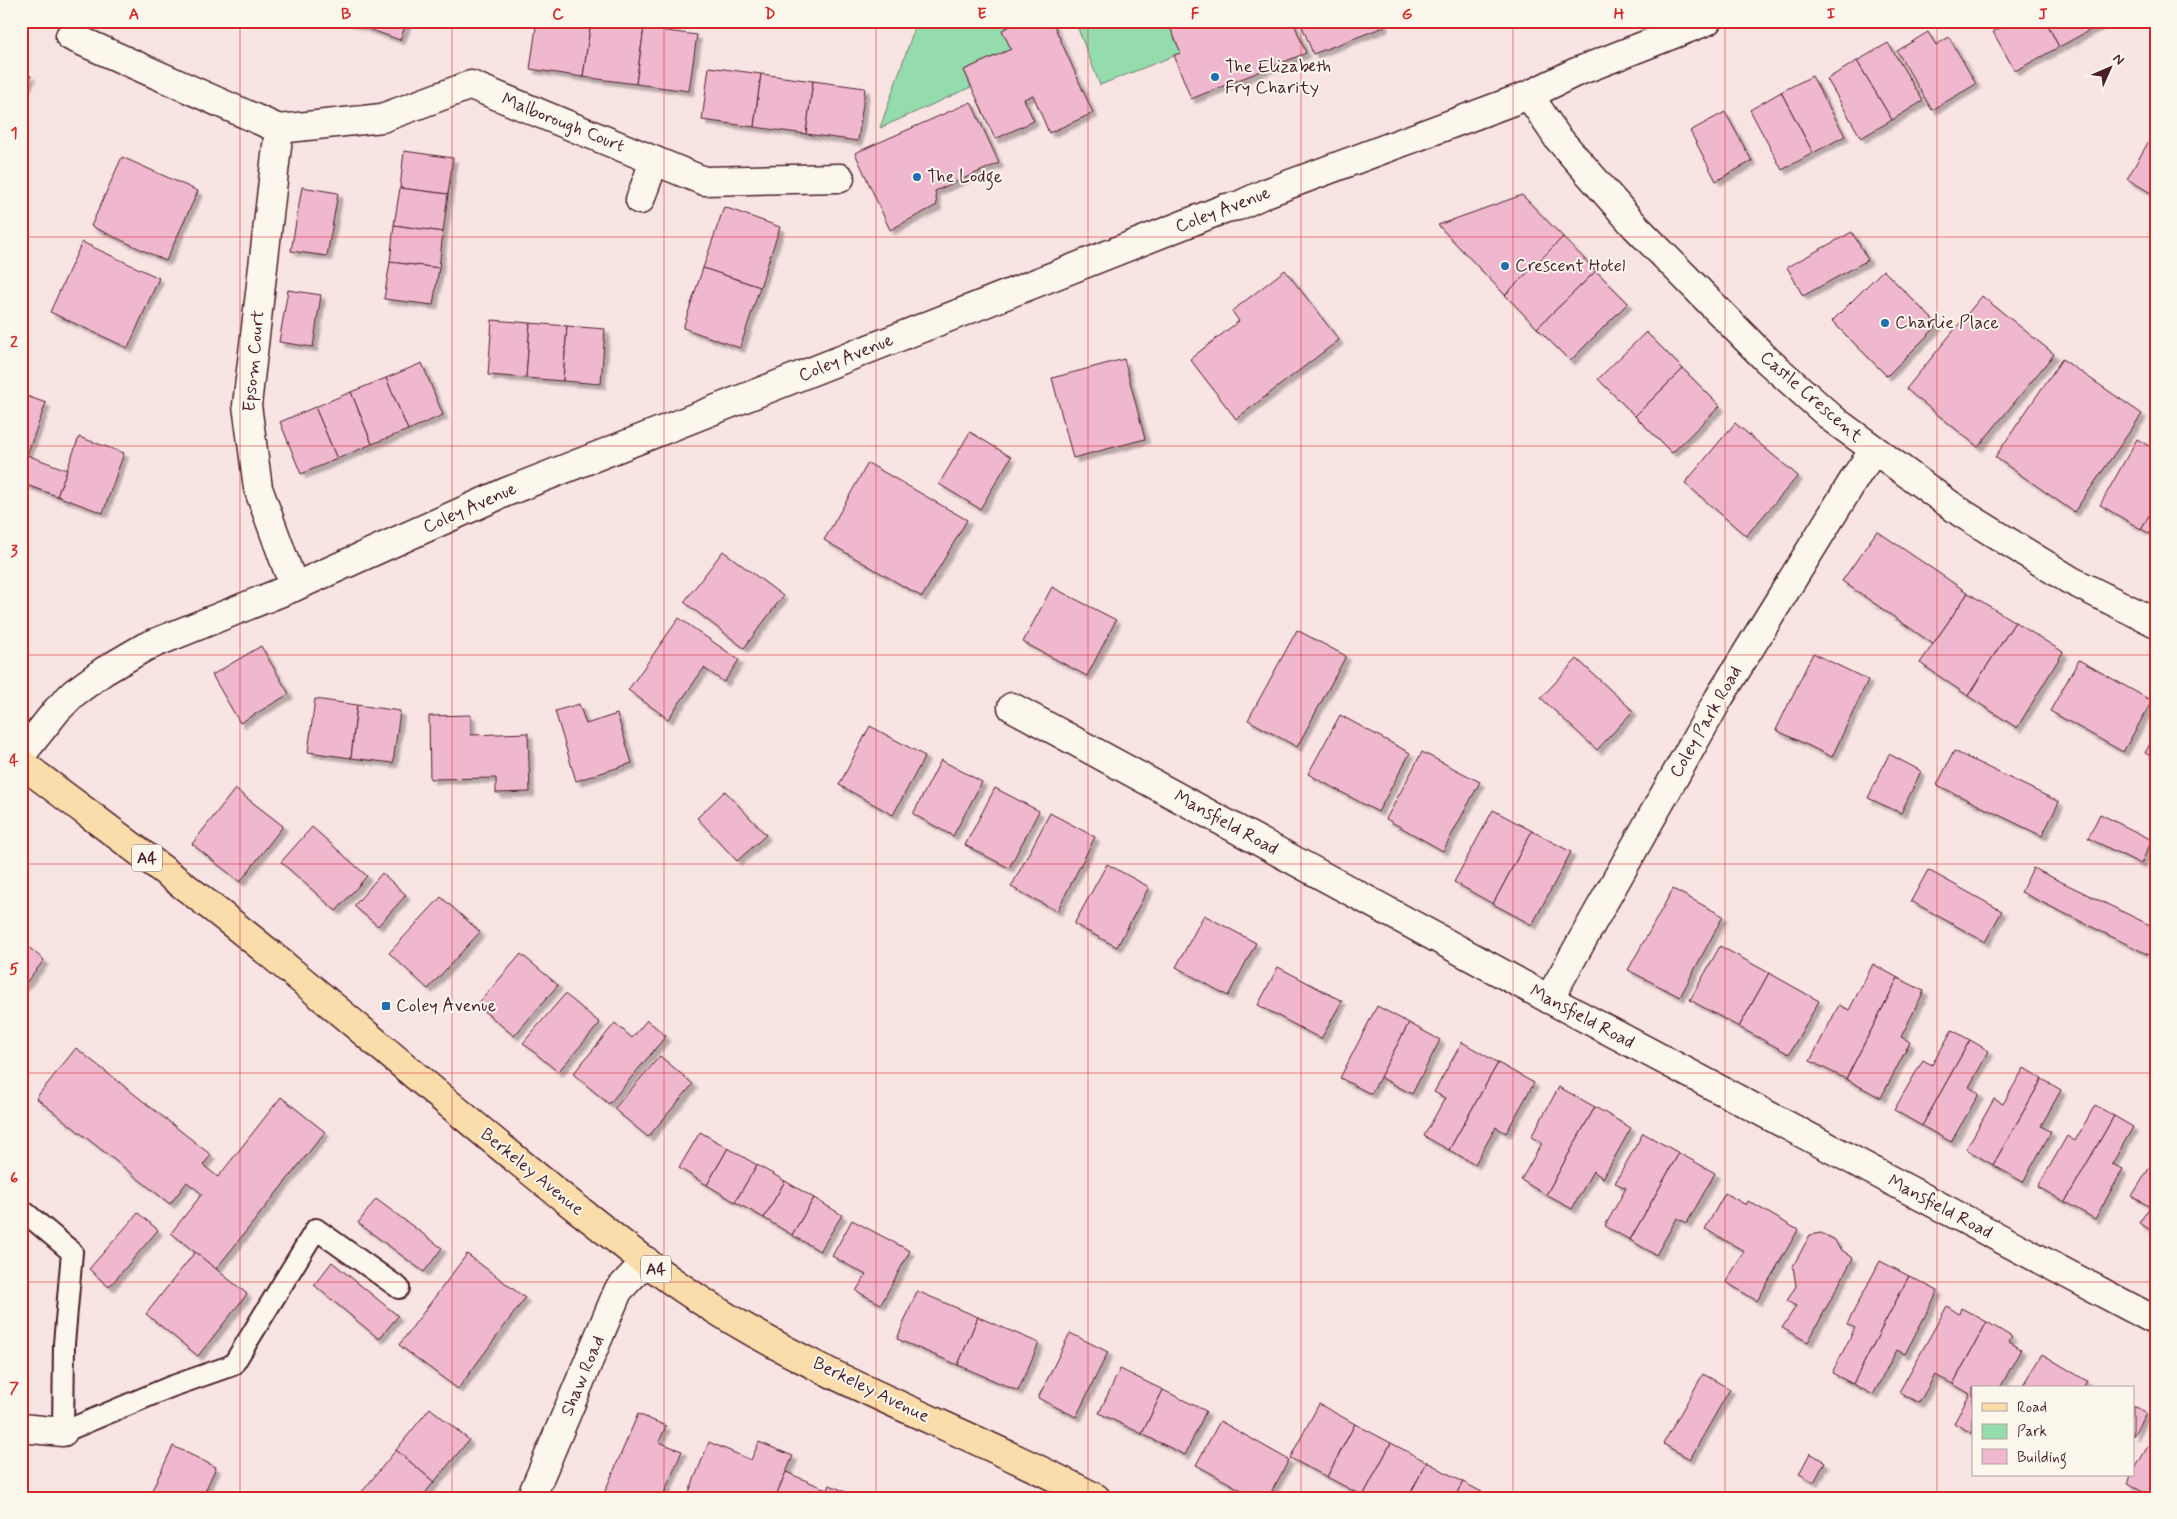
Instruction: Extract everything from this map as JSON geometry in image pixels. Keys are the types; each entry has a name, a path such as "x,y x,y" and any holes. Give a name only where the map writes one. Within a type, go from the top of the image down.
{"main road":[{"name":"Berkeley Avenue","path":"21,763 272,955 397,1062 528,1169 689,1293 734,1322 864,1388 1050,1474 1096,1498"}],"street":[{"name":"Coley Avenue","path":"21,755 57,710 74,693 122,660 145,647 294,587 506,492 1208,216 1238,206 1266,193 1529,95 1574,73 1707,21"},
{"path":"70,36 279,129"},
{"name":"Malborough Court","path":"279,129 382,118 471,85 704,181 840,178"},
{"name":"Castle Crescent","path":"1529,95 1557,137 1635,226 1767,360 1834,420 1960,512 2070,580 2156,623"},
{"name":"Epsom Court","path":"279,129 247,405 258,488 294,587"},
{"path":"640,200 654,161"},
{"name":"Coley Park Road","path":"1549,999 1719,698 1858,473 1874,451"},
{"name":"Mansfield Road","path":"1012,706 1549,999 2156,1321"},
{"name":"Shaw Road","path":"531,1498 618,1292 646,1260"},
{"path":"21,1428 63,1432"}],"lane":[{"path":"21,1209 72,1252 64,1344 63,1432 170,1387 233,1365 316,1229 398,1288"}],"green space":[{"path":"917,21 1022,21 1003,30 1011,49 964,70 971,87 880,128"},
{"path":"1075,21 1168,21 1181,53 1100,85"}],"building":[{"path":"346,21 368,21 366,28"},
{"path":"368,21 407,21 400,40 366,28"},
{"path":"537,21 591,21 583,77 530,69"},
{"path":"591,21 644,28 636,84 583,77"},
{"path":"1022,21 1052,21 1093,113 1049,133 1033,95 1024,99 1034,121 995,139 964,70 1011,49 1002,30"},
{"name":"The Elizabeth Fry Charity","path":"1178,21 1293,21 1306,53 1191,99 1174,55 1181,53 1169,25"},
{"path":"1300,21 1382,21 1384,27 1313,54"},
{"path":"2013,21 2046,21 2059,47 2015,71 1993,32"},
{"path":"2046,21 2104,21 2105,22 2059,47"},
{"path":"644,28 697,35 689,91 636,84"},
{"path":"1928,32 1936,45 1949,37 1976,84 1932,110 1897,51"},
{"path":"1888,43 1923,101 1892,120 1857,61"},
{"path":"1857,61 1892,120 1861,138 1827,79"},
{"path":"709,67 761,74 754,127 702,120"},
{"path":"21,71 31,76 21,96"},
{"path":"761,74 813,81 806,134 754,127"},
{"path":"1812,76 1845,136 1813,153 1781,92"},
{"path":"813,81 865,88 858,141 806,134"},
{"path":"1781,92 1813,153 1782,170 1750,110"},
{"name":"The Lodge","path":"971,102 999,163 935,191 937,205 890,230 855,153"},
{"path":"1725,112 1752,161 1716,181 1690,131"},
{"path":"2156,129 2156,196 2127,179"},
{"path":"404,151 453,158 448,194 400,188"},
{"path":"122,157 198,191 166,261 91,226"},
{"path":"302,187 338,193 327,256 291,251"},
{"path":"400,188 448,194 443,232 394,225"},
{"name":"Crescent Hotel","path":"1522,195 1563,237 1505,295 1438,225"},
{"path":"724,207 780,227 760,287 703,268"},
{"path":"394,225 443,232 439,268 390,262"},
{"path":"1852,232 1868,260 1803,296 1787,267"},
{"path":"1563,237 1596,271 1537,328 1505,295"},
{"path":"82,242 159,278 128,348 50,312"},
{"path":"390,262 439,268 433,305 384,299"},
{"path":"703,268 760,287 740,348 683,328"},
{"path":"1285,270 1339,340 1236,419 1190,359 1239,321 1232,311"},
{"name":"Charlie Place","path":"1883,270 1938,325 1887,376 1832,321"},
{"path":"1596,271 1628,303 1570,361 1537,328"},
{"path":"288,290 321,295 313,347 279,342"},
{"path":"1982,296 2054,354 1978,447 1906,389"},
{"path":"492,320 530,323 526,378 488,375"},
{"path":"530,323 567,326 563,381 526,378"},
{"path":"567,326 605,329 601,384 563,381"},
{"path":"1646,332 1683,369 1635,416 1598,379"},
{"path":"1124,359 1145,439 1073,458 1052,378"},
{"path":"2062,359 2142,414 2074,512 1995,457"},
{"path":"422,363 443,415 408,430 386,378"},
{"path":"1683,369 1720,406 1672,453 1635,416"},
{"path":"386,378 408,430 372,444 351,392"},
{"path":"351,392 372,444 337,459 315,407"},
{"path":"21,394 46,403 21,471"},
{"path":"315,407 337,459 301,474 280,422"},
{"path":"1735,423 1798,476 1746,536 1685,483"},
{"path":"970,432 1011,457 980,509 939,484"},
{"path":"79,437 124,453 103,513 57,496"},
{"path":"2137,439 2156,450 2156,504 2141,529 2100,505"},
{"path":"27,455 67,470 57,496 21,483 21,471"},
{"path":"868,463 967,520 922,597 824,540"},
{"path":"2156,504 2156,537 2141,529"},
{"path":"1877,531 1968,593 1933,644 1842,581"},
{"path":"723,551 783,596 744,648 684,602"},
{"path":"1052,587 1116,620 1087,676 1023,642"},
{"path":"1968,593 2015,622 1968,696 1920,663"},
{"path":"679,618 739,660 724,682 704,668 668,719 628,690"},
{"path":"2015,622 2063,652 2017,728 1968,696"},
{"path":"1297,630 1346,656 1297,747 1248,720"},
{"path":"261,646 289,694 240,723 212,675"},
{"path":"1813,653 1868,680 1832,757 1776,730"},
{"path":"1577,659 1633,711 1597,750 1541,698"},
{"path":"2079,660 2152,701 2123,752 2050,711"},
{"path":"315,699 357,705 351,758 308,752"},
{"path":"579,704 586,724 617,714 632,763 576,781 555,711"},
{"path":"357,705 400,711 393,763 351,758"},
{"path":"471,715 471,735 528,733 530,792 496,793 496,778 430,779 429,716"},
{"path":"1340,715 1410,753 1378,812 1308,774"},
{"path":"870,726 925,756 893,815 839,785"},
{"path":"2156,733 2156,759 2145,753"},
{"path":"1954,751 2059,802 2042,836 1937,785"},
{"path":"1422,752 1480,782 1443,851 1386,819"},
{"path":"1889,754 1921,771 1901,813 1868,798"},
{"path":"941,760 982,782 953,836 913,814"},
{"path":"995,788 1039,811 1009,868 965,845"},
{"path":"235,789 283,826 240,882 192,844"},
{"path":"725,791 766,835 737,861 697,818"},
{"path":"1493,810 1532,831 1493,904 1454,882"},
{"path":"1050,813 1095,837 1057,911 1011,887"},
{"path":"2100,814 2152,840 2141,864 2088,838"},
{"path":"312,827 367,876 336,911 281,862"},
{"path":"1532,831 1571,852 1532,925 1493,904"},
{"path":"1107,864 1149,887 1117,947 1074,924"},
{"path":"2033,868 2156,928 2155,958 2021,892"},
{"path":"1928,870 2002,911 1985,942 1911,901"},
{"path":"382,873 406,895 378,926 354,906"},
{"path":"1673,889 1723,916 1680,997 1628,970"},
{"path":"441,897 480,932 428,989 389,953"},
{"path":"1204,915 1256,943 1228,996 1176,967"},
{"path":"21,941 44,960 21,989"},
{"path":"1720,946 1769,973 1739,1027 1690,1000"},
{"path":"521,954 558,985 514,1036 477,1005"},
{"path":"1873,964 1898,978 1846,1079 1810,1061 1839,1005 1849,1010"},
{"path":"1278,967 1342,1001 1321,1039 1258,1005"},
{"path":"1769,973 1819,1001 1789,1054 1739,1027"},
{"path":"1898,978 1924,991 1901,1037 1910,1042 1881,1098 1846,1079"},
{"path":"565,994 600,1023 558,1072 523,1043"},
{"path":"1377,1006 1409,1023 1371,1094 1340,1078"},
{"path":"647,1020 666,1036 609,1104 573,1074 615,1023 632,1038"},
{"path":"1409,1023 1440,1040 1412,1094 1380,1077"},
{"path":"1952,1030 1970,1040 1922,1126 1894,1110 1923,1060 1932,1065"},
{"path":"1970,1040 1989,1051 1969,1087 1979,1094 1951,1142 1922,1126"},
{"path":"1462,1042 1498,1063 1449,1150 1424,1136 1445,1098 1434,1092"},
{"path":"76,1048 211,1155 203,1165 218,1177 281,1097 325,1132 216,1269 171,1233 202,1194 187,1182 170,1204 36,1098"},
{"path":"660,1056 693,1084 648,1137 614,1109"},
{"path":"1498,1063 1534,1083 1506,1133 1496,1127 1475,1164 1449,1150"},
{"path":"2024,1068 2042,1079 1993,1165 1966,1149 1994,1099 2003,1104"},
{"path":"2042,1079 2061,1090 2041,1126 2051,1132 2023,1182 1993,1165"},
{"path":"1559,1087 1595,1107 1546,1195 1521,1180 1542,1143 1531,1137"},
{"path":"2095,1105 2114,1116 2065,1202 2038,1187 2067,1136 2075,1141"},
{"path":"1595,1107 1631,1128 1603,1178 1593,1171 1572,1209 1546,1195"},
{"path":"2114,1116 2133,1127 2112,1164 2123,1169 2095,1219 2065,1202"},
{"path":"700,1132 728,1148 707,1185 679,1168"},
{"path":"1643,1133 1679,1153 1630,1240 1605,1226 1626,1188 1615,1183"},
{"path":"728,1148 757,1165 735,1202 707,1185"},
{"path":"1679,1153 1715,1173 1687,1223 1677,1218 1656,1255 1630,1240"},
{"path":"2156,1157 2156,1233 2139,1223 2150,1207 2132,1196"},
{"path":"757,1165 785,1181 764,1218 735,1202"},
{"path":"785,1181 814,1198 792,1235 764,1218"},
{"path":"1725,1193 1746,1205 1748,1201 1798,1230 1757,1301 1726,1282 1744,1251 1705,1229"},
{"path":"814,1198 842,1215 820,1251 792,1235"},
{"path":"376,1199 442,1248 424,1272 358,1223"},
{"path":"138,1213 158,1230 109,1287 89,1269"},
{"path":"852,1220 910,1251 881,1304 856,1291 866,1275 832,1256"},
{"path":"1821,1233 1835,1240 1839,1248 1853,1258 1808,1342 1782,1328 1796,1306 1787,1301 1796,1286 1793,1266 1810,1235"},
{"path":"195,1252 247,1294 198,1356 146,1314"},
{"path":"467,1254 525,1298 458,1389 399,1345"},
{"path":"1880,1261 1909,1276 1853,1384 1832,1373 1855,1328 1847,1324"},
{"path":"332,1262 398,1316 379,1339 314,1285"},
{"path":"1909,1276 1938,1291 1905,1354 1897,1350 1873,1395 1853,1384"},
{"path":"917,1291 978,1317 958,1365 897,1339"},
{"path":"1947,1306 1959,1314 1961,1308 1987,1322 1953,1384 1935,1375 1919,1403 1899,1392"},
{"path":"978,1317 1039,1343 1018,1391 958,1365"},
{"path":"1987,1322 2012,1337 2009,1342 2021,1349 2001,1386 1972,1386 1972,1433 1954,1423 1970,1394 1953,1384"},
{"path":"1070,1333 1108,1352 1076,1417 1038,1398"},
{"path":"2042,1354 2087,1381 2084,1386 2022,1386"},
{"path":"1120,1369 1163,1390 1142,1434 1099,1413"},
{"path":"1703,1374 1730,1389 1690,1459 1663,1444"},
{"path":"1163,1390 1206,1411 1185,1455 1142,1434"},
{"path":"1319,1404 1355,1424 1327,1477 1290,1458"},
{"path":"2134,1406 2146,1413 2134,1434"},
{"path":"430,1408 469,1440 434,1482 396,1450"},
{"path":"638,1414 666,1426 659,1442 682,1451 662,1498 602,1498"},
{"path":"1220,1421 1289,1460 1268,1498 1256,1498 1196,1465"},
{"path":"1355,1424 1391,1443 1363,1496 1327,1477"},
{"path":"2156,1432 2156,1498 2127,1483 2131,1476 2134,1476 2134,1471"},
{"path":"709,1442 751,1460 759,1442 793,1456 775,1498 687,1497"},
{"path":"1391,1443 1427,1462 1408,1498 1366,1498 1363,1496"},
{"path":"173,1446 216,1467 202,1498 168,1498 152,1490"},
{"path":"396,1450 434,1482 421,1498 357,1498"},
{"path":"1810,1453 1825,1462 1814,1482 1799,1474"},
{"path":"1427,1462 1463,1482 1454,1498 1408,1498"},
{"path":"786,1472 828,1490 830,1485 850,1494 849,1498 775,1498"},
{"path":"1463,1482 1493,1498 1454,1498"},
{"path":"152,1490 168,1498 149,1498"}],"place":[{"name":"The Elizabeth Fry Charity","path":"1215,77"},
{"name":"The Lodge","path":"917,177"},
{"name":"Crescent Hotel","path":"1505,266"},
{"name":"Charlie Place","path":"1885,323"},
{"name":"Coley Avenue","path":"386,1006"}]}
